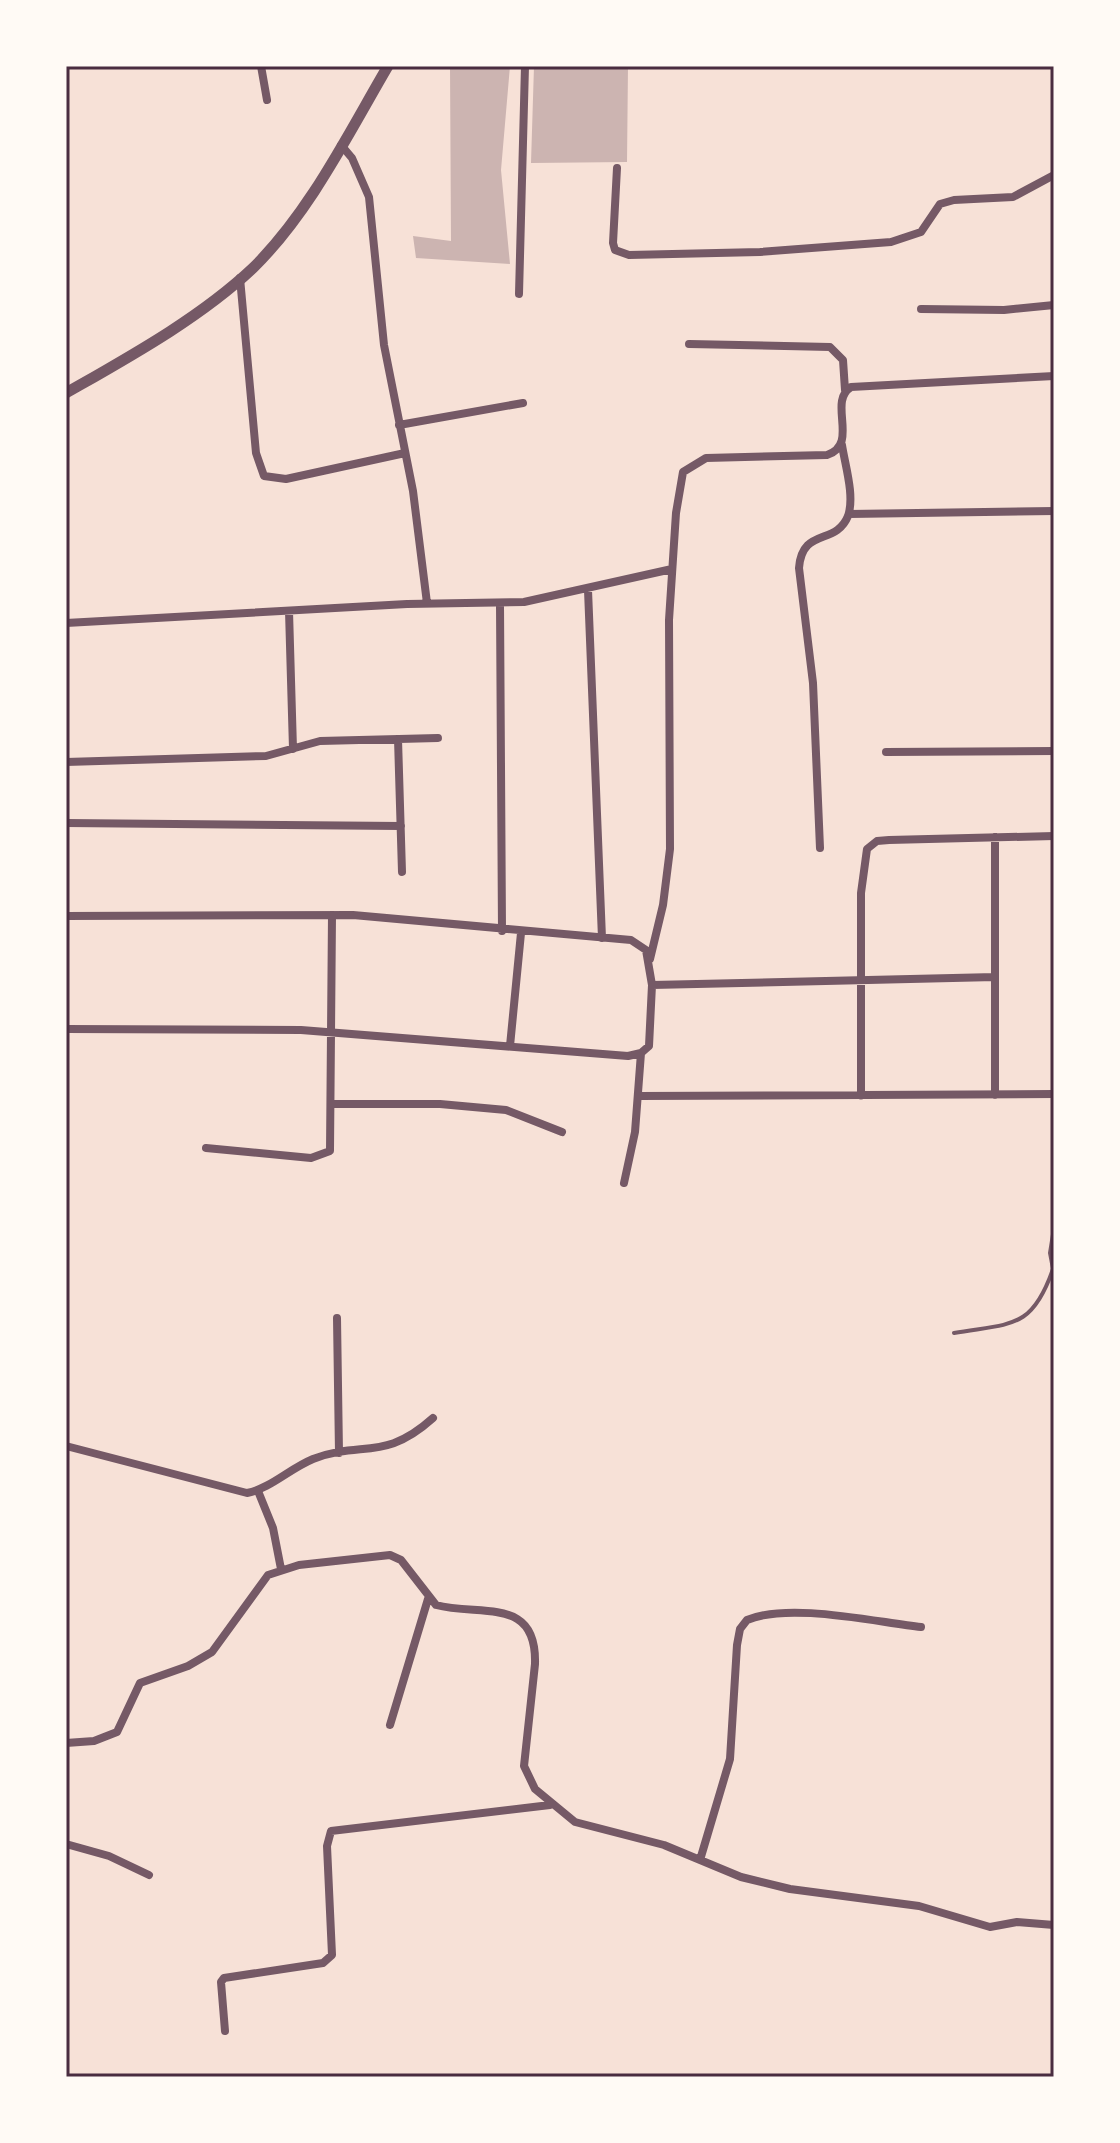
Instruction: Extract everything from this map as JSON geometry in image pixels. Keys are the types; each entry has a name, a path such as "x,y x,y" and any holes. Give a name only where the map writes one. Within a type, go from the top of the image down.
{"street":[{"path":"261,66 267,100"},
{"path":"66,393 201,308 240,278 276,243 341,145 388,66"},
{"path":"519,294 525,66"},
{"path":"341,145 357,167 369,197 383,333 405,453 427,603"},
{"path":"617,168 613,243 615,250 629,255 760,252 906,239 927,226 940,204 954,200 1013,197 1054,175"},
{"path":"240,278 256,453 264,476 286,479 405,453"},
{"path":"921,309 1004,310 1054,305"},
{"path":"689,344 830,347 843,360 842,444 849,514 841,529 806,544 800,554 817,735 820,848"},
{"path":"845,390 886,384 1054,376"},
{"path":"399,425 523,403"},
{"path":"66,1029 331,1032 613,1056 641,1053 649,1046 652,1030 649,960 665,890 673,812 669,675 672,569 680,484 691,464 706,458 827,455 836,452 842,444"},
{"path":"849,514 1054,511"},
{"path":"66,623 427,603 500,604 588,590 672,569"},
{"path":"588,590 602,938"},
{"path":"500,604 502,931"},
{"path":"289,611 293,749"},
{"path":"66,762 266,756 320,741 438,738"},
{"path":"398,739 402,872"},
{"path":"886,752 1054,751"},
{"path":"66,823 401,826"},
{"path":"861,1096 861,893 867,849 877,841 889,840 1054,836"},
{"path":"995,837 995,1095"},
{"path":"66,916 332,915 640,943 649,960"},
{"path":"206,1148 322,1156 330,1151 333,1142 332,915"},
{"path":"510,1046 521,933"},
{"path":"652,985 995,977"},
{"path":"624,1183 639,1096 641,1053"},
{"path":"639,1096 1054,1094"},
{"path":"332,1104 428,1103 506,1110 562,1132"},
{"path":"337,1318 339,1453"},
{"path":"66,1446 236,1492 258,1491 300,1464 339,1453 387,1447 419,1430 433,1418"},
{"path":"258,1491 273,1528 281,1569"},
{"path":"66,1743 94,1741 117,1732 140,1683 188,1666 212,1652 259,1586 281,1569 390,1555 410,1570 428,1599 447,1608 511,1614 529,1628 536,1648 524,1766 535,1789 550,1805 586,1826 664,1845 741,1877 790,1889 919,1906 984,1926 1017,1922 1054,1925"},
{"path":"390,1725 428,1599"},
{"path":"700,1860 730,1759 737,1645 740,1629 747,1620 778,1614 808,1615 921,1627"},
{"path":"225,2031 221,1982 224,1978 323,1963 332,1955 327,1846 331,1831 550,1805"},
{"path":"66,1844 109,1856 149,1875"}],"lane":[{"path":"954,1333 1023,1318 1043,1297 1053,1272 1050,1253 1054,1228"}],"building":[{"path":"450,66 510,66 501,170 510,264 416,258 413,236 451,241"},
{"path":"534,66 628,66 627,162 531,163"}]}
